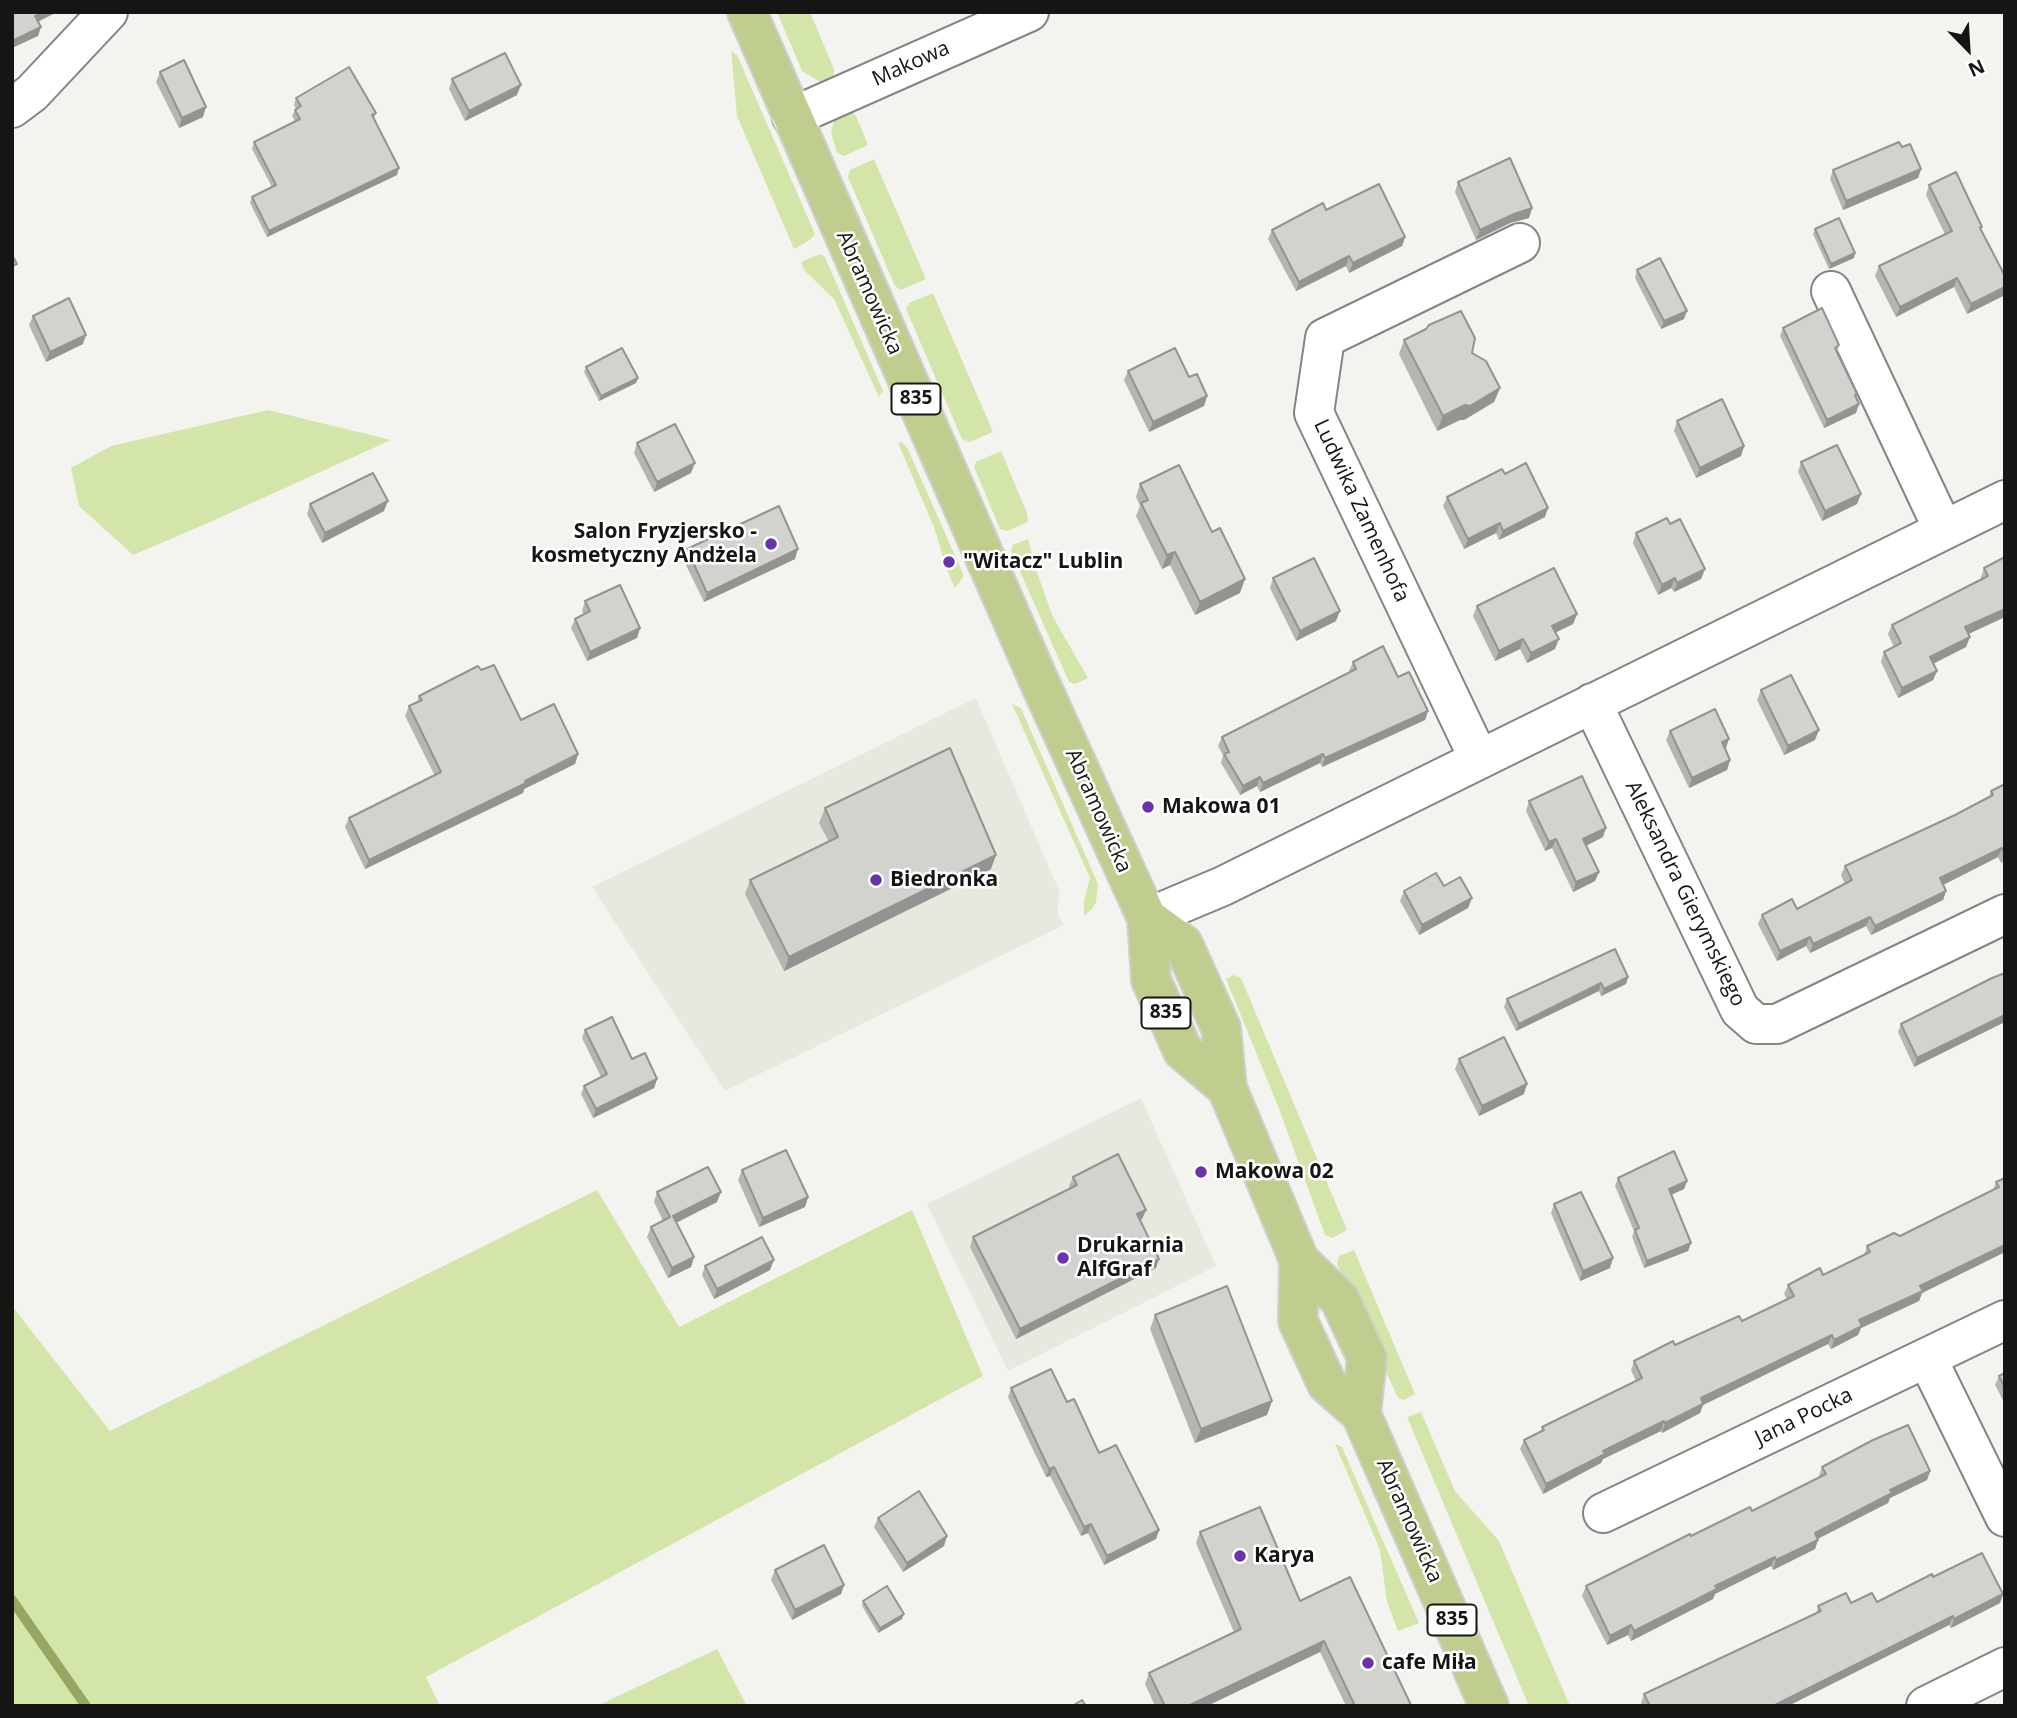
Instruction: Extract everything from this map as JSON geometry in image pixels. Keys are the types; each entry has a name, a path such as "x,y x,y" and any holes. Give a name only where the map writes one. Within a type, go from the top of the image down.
{"main road":[{"name":"Abramowicka","path":"747,12 1039,681 1147,918 1183,944 1199,976 1221,1028 1227,1087 1298,1260 1298,1321 1327,1384 1361,1414 1489,1706"}],"street":[{"path":"12,108 32,93 108,12"},
{"name":"Makowa","path":"792,117 1030,12"},
{"name":"Ludwika Zamenhofa","path":"1479,759 1314,413 1325,338 1520,243"},
{"path":"1831,291 1943,529"},
{"path":"1147,918 1223,886 2005,500"},
{"name":"Aleksandra Gierymskiego","path":"1592,703 1740,1010 1756,1024 1777,1024 2005,914"},
{"name":"Jana Pocka","path":"1603,1513 2005,1320"},
{"path":"1927,1358 2005,1517"},
{"path":"1926,1706 2005,1667"}],"shaded area":[{"path":"976,698 1060,893 1057,912 1064,925 725,1091 592,887"},
{"path":"1141,1098 1216,1266 1008,1371 927,1204"}],"green space":[{"path":"777,12 810,12 834,69 834,81 822,83 802,71"},
{"path":"731,51 737,55 815,234 794,249 737,116"},
{"path":"848,109 856,116 868,145 844,156 837,153 831,133 834,121"},
{"path":"874,159 926,279 901,290 895,286 848,177 850,170"},
{"path":"820,254 825,257 883,391 879,397 834,299 804,270 801,262"},
{"path":"933,293 993,432 970,442 962,439 906,309 909,303"},
{"path":"268,410 391,440 133,555 79,506 71,468 111,446"},
{"path":"901,442 907,447 964,576 955,588 934,527 898,443"},
{"path":"1001,451 1027,513 1028,522 1007,531 1000,529 974,467 976,462"},
{"path":"1028,539 1053,617 1088,678 1075,684 1069,682 1011,551 1013,545"},
{"path":"1012,704 1021,708 1098,884 1096,902 1084,916 1084,901 1090,878"},
{"path":"1233,975 1241,978 1347,1230 1332,1238 1325,1235 1278,1106 1226,979"},
{"path":"597,1190 679,1327 912,1210 983,1376 426,1677 440,1706 12,1706 12,1306 110,1431"},
{"path":"1354,1250 1415,1394 1404,1400 1398,1398 1337,1264 1339,1256"},
{"path":"1421,1412 1455,1491 1499,1541 1570,1706 1529,1706 1407,1417"},
{"path":"1335,1444 1342,1447 1419,1623 1398,1631 1387,1602 1380,1550"},
{"path":"717,1649 747,1706 597,1706"}],"building":[{"path":"12,12 42,12 35,16 41,27 12,41"},
{"path":"505,53 521,85 469,111 452,79"},
{"path":"184,60 206,107 182,118 160,72"},
{"path":"349,67 376,113 372,115 399,168 269,231 252,197 276,185 254,142 300,119 295,110 301,106 296,98"},
{"path":"1899,142 1902,147 1910,144 1921,169 1846,201 1833,170"},
{"path":"1510,158 1532,208 1480,230 1458,182"},
{"path":"1956,172 1982,227 1980,228 2005,276 2005,287 1971,304 1957,278 1900,307 1879,266 1952,231 1929,185"},
{"path":"1379,184 1405,237 1353,263 1349,256 1299,282 1272,230 1323,203 1326,210"},
{"path":"1839,218 1855,253 1831,264 1815,229"},
{"path":"1660,258 1687,311 1664,321 1637,270"},
{"path":"69,298 86,335 50,352 33,316"},
{"path":"1822,308 1839,345 1835,348 1857,394 1855,395 1859,404 1827,420 1783,328"},
{"path":"1461,311 1475,338 1472,353 1486,361 1500,388 1470,406 1465,405 1443,416 1404,340"},
{"path":"622,348 638,378 601,396 586,367"},
{"path":"1175,348 1189,377 1197,374 1207,396 1153,422 1128,371"},
{"path":"1722,399 1744,446 1700,468 1677,421"},
{"path":"675,424 695,463 657,482 637,443"},
{"path":"1837,445 1861,494 1825,511 1801,462"},
{"path":"1526,463 1548,508 1503,531 1500,523 1468,539 1447,497 1502,469 1505,474"},
{"path":"1179,465 1212,532 1220,528 1245,579 1200,602 1175,552 1167,555 1141,503 1148,500 1140,484"},
{"path":"373,473 388,501 325,533 310,504"},
{"path":"779,506 798,549 707,593 687,549"},
{"path":"1667,518 1670,524 1680,519 1705,569 1677,583 1675,578 1662,585 1636,533"},
{"path":"2005,557 2005,609 1965,627 1970,637 1930,657 1937,671 1902,688 1884,652 1901,643 1892,625 1988,576 1984,568"},
{"path":"1314,558 1340,611 1300,631 1273,578"},
{"path":"1554,568 1577,614 1552,626 1559,639 1531,653 1523,639 1499,651 1477,606"},
{"path":"620,585 640,628 590,652 575,619 590,611 585,601"},
{"path":"1383,646 1398,677 1409,672 1428,711 1325,758 1323,754 1263,783 1260,777 1243,786 1224,754 1229,752 1222,737 1356,669 1353,662"},
{"path":"494,665 521,720 554,704 578,754 525,781 526,783 369,860 349,818 441,772 409,706 422,700 419,696 478,666 481,670"},
{"path":"1791,675 1819,730 1788,746 1761,690"},
{"path":"1715,709 1729,739 1722,742 1730,760 1692,778 1670,731"},
{"path":"950,748 996,855 789,957 750,880 838,837 825,808"},
{"path":"1582,776 1606,828 1583,839 1599,872 1576,882 1556,839 1549,842 1529,801"},
{"path":"2005,784 2005,854 2002,848 1940,878 1946,891 1875,926 1870,917 1813,944 1810,937 1780,951 1762,915 1792,899 1797,909 1852,880 1845,866 1955,815 1993,795 1991,791"},
{"path":"1436,873 1444,886 1460,877 1472,898 1422,925 1404,891"},
{"path":"1615,949 1628,977 1604,989 1601,983 1519,1024 1507,999"},
{"path":"2005,973 2005,1015 1917,1058 1901,1024"},
{"path":"612,1017 632,1059 645,1053 657,1079 596,1109 584,1086 607,1074 585,1030"},
{"path":"1504,1037 1527,1084 1482,1106 1459,1059"},
{"path":"786,1150 808,1197 763,1218 742,1170"},
{"path":"1674,1151 1687,1181 1669,1189 1691,1243 1647,1261 1635,1230 1639,1228 1618,1178"},
{"name":"Drukarnia AlfGraf","path":"1118,1154 1146,1210 1137,1214 1159,1259 1020,1329 973,1237 1077,1185 1073,1177"},
{"path":"708,1167 721,1192 673,1216 694,1257 672,1268 651,1227 670,1217 657,1192"},
{"path":"2005,1178 2005,1245 1920,1286 1923,1291 1859,1320 1862,1326 1834,1340 1832,1335 1701,1398 1703,1404 1603,1451 1605,1454 1546,1484 1524,1440 1544,1430 1542,1427 1642,1378 1634,1361 1673,1341 1675,1345 1739,1316 1742,1321 1794,1296 1788,1285 1820,1268 1823,1275 1870,1252 1867,1246 1894,1233 1900,1236 1999,1187 1996,1182"},
{"path":"1581,1192 1613,1258 1583,1271 1554,1204"},
{"path":"762,1237 774,1260 717,1289 705,1266"},
{"path":"1227,1286 1272,1401 1201,1429 1155,1315"},
{"path":"1051,1369 1067,1402 1074,1399 1099,1453 1116,1445 1159,1530 1107,1556 1091,1524 1084,1527 1054,1467 1049,1469 1011,1388"},
{"path":"2005,1373 2005,1388 1999,1376"},
{"path":"1908,1425 1930,1471 1890,1490 1892,1493 1815,1533 1818,1540 1715,1586 1717,1589 1634,1631 1631,1625 1610,1636 1586,1586 1690,1534 1691,1536 1750,1507 1752,1511 1826,1474 1822,1467"},
{"path":"919,1491 947,1536 907,1563 878,1518"},
{"path":"1260,1507 1300,1601 1350,1577 1411,1705 1355,1706 1324,1641 1188,1706 1165,1706 1149,1673 1241,1629 1200,1532"},
{"path":"824,1545 844,1585 795,1610 775,1570"},
{"path":"1982,1553 2003,1594 1954,1619 1953,1616 1773,1706 1650,1706 1644,1694 1821,1611 1818,1606 1846,1593 1851,1603 1872,1593 1877,1602 1932,1574 1933,1577"},
{"path":"887,1586 904,1614 880,1628 863,1601"},
{"path":"1082,1700 1086,1706 1072,1706"}],"waterway":[{"path":"12,1600 86,1706"}],"place":[{"name":"Salon Fryzjersko - kosmetyczny Andżela","path":"771,544"},
{"name":"\"Witacz\" Lublin","path":"949,562"},
{"name":"Makowa 01","path":"1148,807"},
{"name":"Biedronka","path":"876,880"},
{"name":"Makowa 02","path":"1201,1172"},
{"name":"Drukarnia AlfGraf","path":"1063,1258"},
{"name":"Karya","path":"1240,1556"},
{"name":"cafe Miła","path":"1368,1663"}]}
